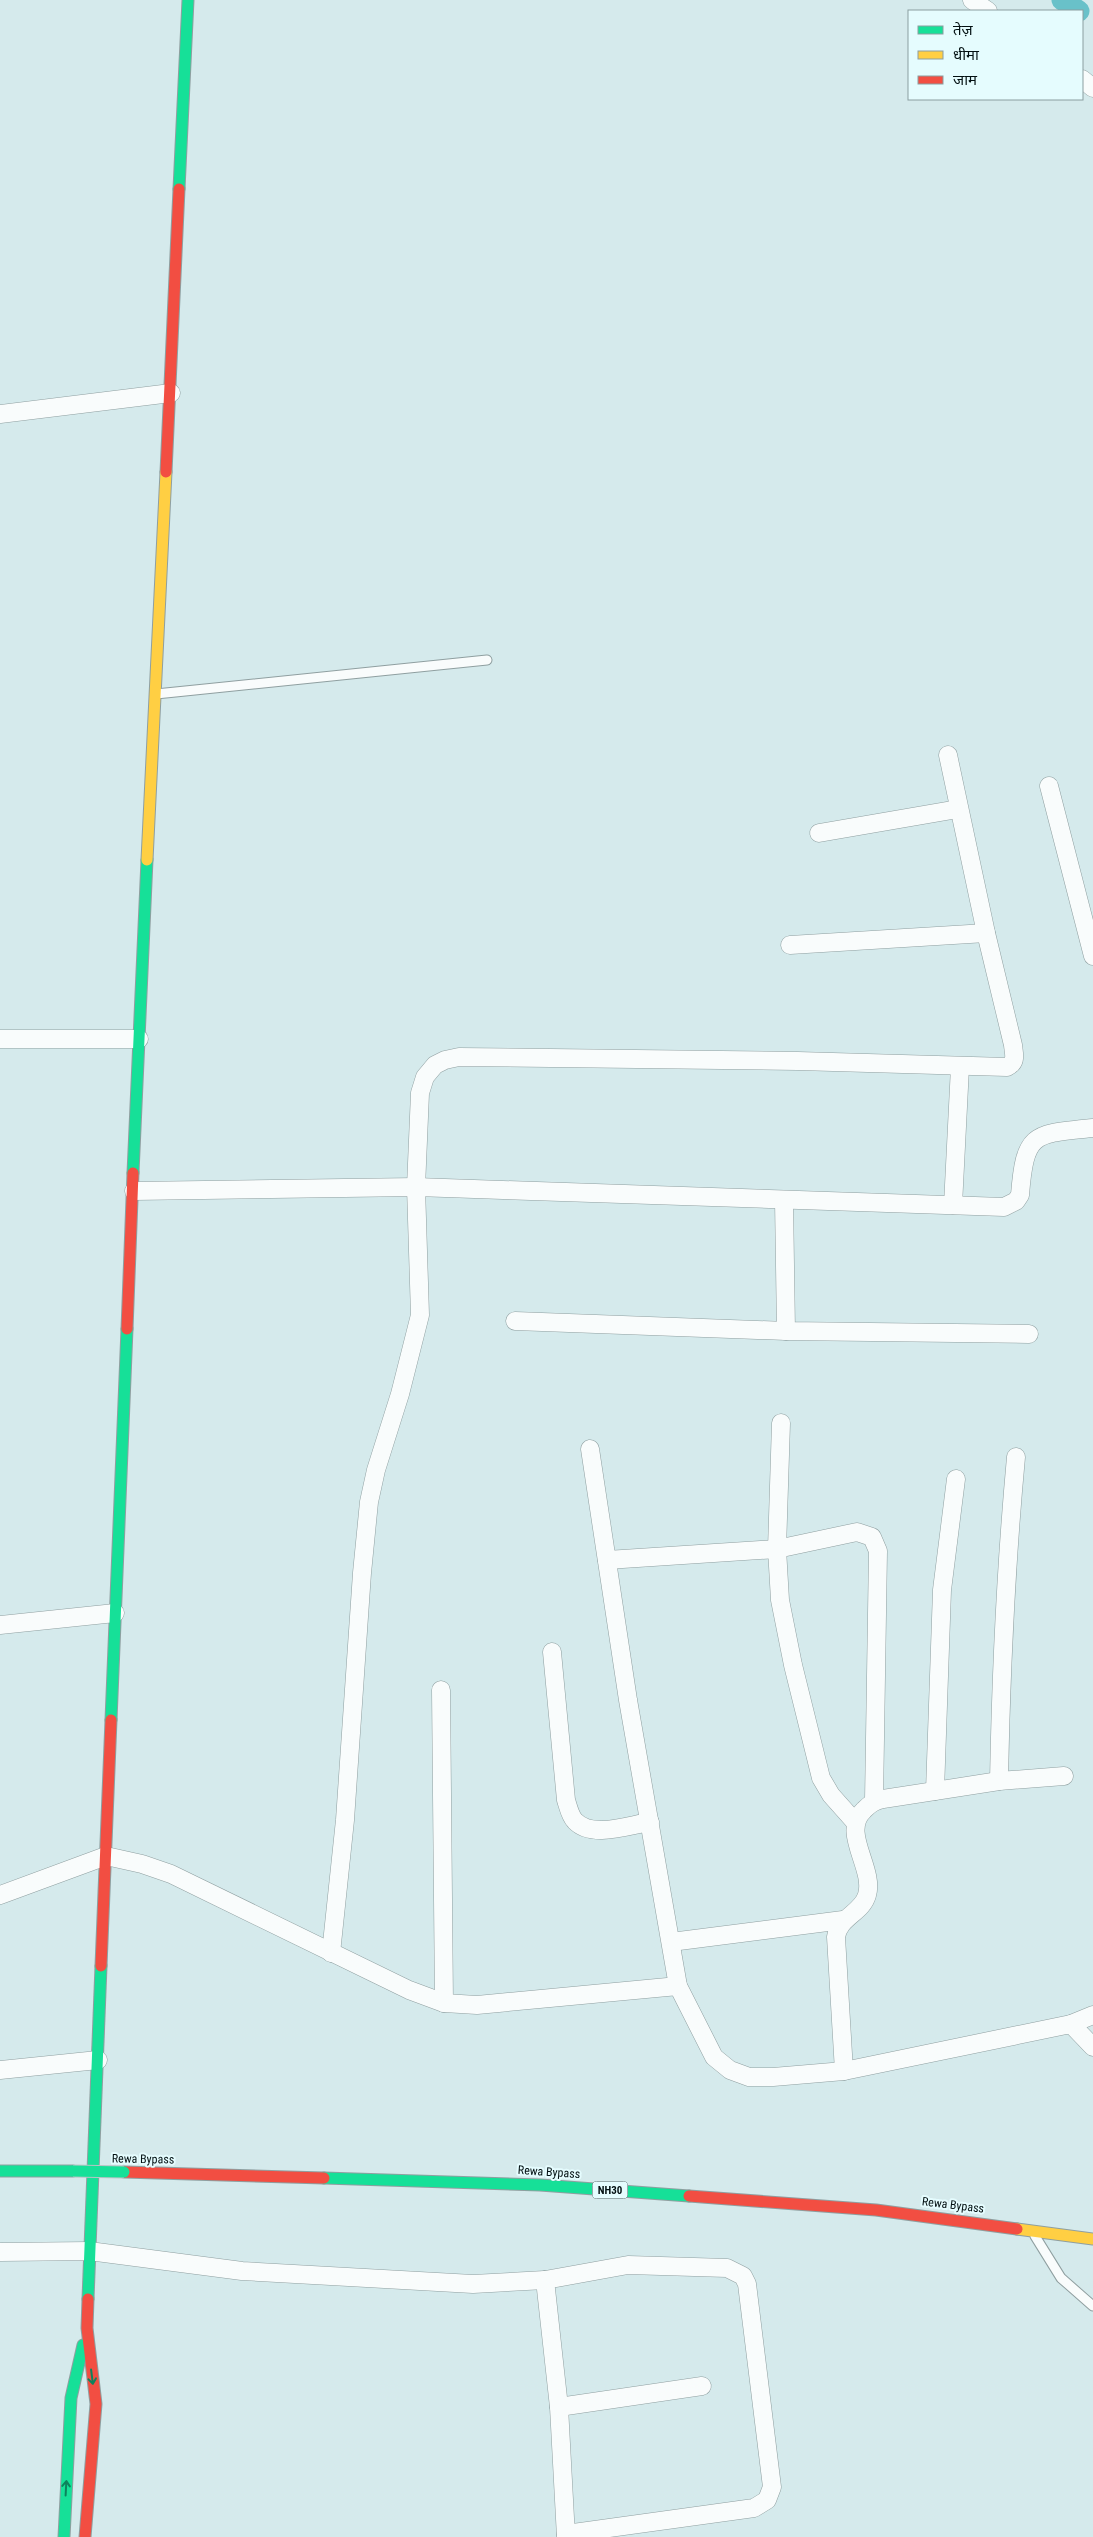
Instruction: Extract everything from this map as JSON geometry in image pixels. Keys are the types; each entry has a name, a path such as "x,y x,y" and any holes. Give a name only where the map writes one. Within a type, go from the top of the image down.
{"main road":[{"path":"85,2537 96,2404 87,2328 89,2251 139,1040 171,393 188,0"},
{"name":"Rewa Bypass","path":"0,2171 124,2172 540,2185 876,2210 1030,2229 1093,2239"},
{"path":"64,2537 70,2398 87,2328"}],"street":[{"path":"972,0 987,10"},
{"path":"1083,80 1093,88"},
{"path":"0,414 171,393"},
{"path":"331,1953 345,1820 362,1573 369,1502 376,1470 400,1394 420,1315 416,1188 420,1093 424,1077 434,1065 445,1060 505,1057 650,1061 798,1061 1007,1067 1014,1061 1013,1045 958,809 948,755"},
{"path":"1049,786 1093,956"},
{"path":"819,833 958,809"},
{"path":"790,945 986,933"},
{"path":"0,1039 139,1040"},
{"path":"954,1204 960,1067"},
{"path":"134,1191 416,1188 1004,1207 1010,1205 1020,1195 1025,1154 1033,1140 1042,1134 1093,1128"},
{"path":"784,1200 786,1331"},
{"path":"515,1321 786,1331 1029,1334"},
{"path":"781,1423 777,1549 780,1600 795,1673 821,1778 831,1795 855,1822 869,1887 861,1906 844,1920 838,1928 836,1937 844,2071"},
{"path":"590,1449 628,1700 678,1986 714,2057 730,2070 749,2077 773,2077 844,2071 1071,2024 1093,2015"},
{"path":"999,1781 1002,1646 1007,1548 1016,1457"},
{"path":"936,1791 942,1590 956,1479"},
{"path":"607,1560 777,1549 857,1532 872,1537 878,1551 874,1801"},
{"path":"0,1625 115,1613"},
{"path":"552,1652 566,1800 573,1820 581,1826 599,1830 650,1822"},
{"path":"441,1690 444,2003"},
{"path":"855,1822 874,1801 999,1781 1064,1776"},
{"path":"0,1895 106,1856 142,1864 171,1874 409,1990 444,2003 477,2005 678,1986"},
{"path":"671,1942 844,1920"},
{"path":"1071,2024 1093,2046"},
{"path":"0,2070 98,2060"},
{"path":"0,2252 89,2251 242,2272 473,2284 545,2280 628,2265 727,2268 743,2276 747,2284 772,2487 767,2500 754,2508 566,2535 559,2407 545,2280"},
{"path":"559,2407 702,2386"}],"lane":[{"path":"156,694 487,660"},
{"path":"1030,2229 1061,2278 1093,2306"}],"waterway":[{"path":"1062,0 1077,10"}],"traffic: fast":[{"path":"179,189 188,0"},
{"path":"133,1173 147,860"},
{"path":"111,1720 127,1329"},
{"path":"88,2299 101,1966"},
{"path":"0,2171 73,2171"},
{"path":"73,2171 124,2172"},
{"path":"324,2178 540,2185 689,2196"},
{"path":"64,2537 71,2398 83,2345"}],"traffic: slow":[{"path":"147,860 166,472"},
{"path":"1017,2229 1093,2239"}],"traffic: jam":[{"path":"166,472 179,189"},
{"path":"127,1329 133,1173"},
{"path":"101,1966 111,1720"},
{"path":"124,2172 324,2178"},
{"path":"689,2196 876,2210 1017,2229"},
{"path":"85,2537 96,2404 87,2328 88,2299"}]}
